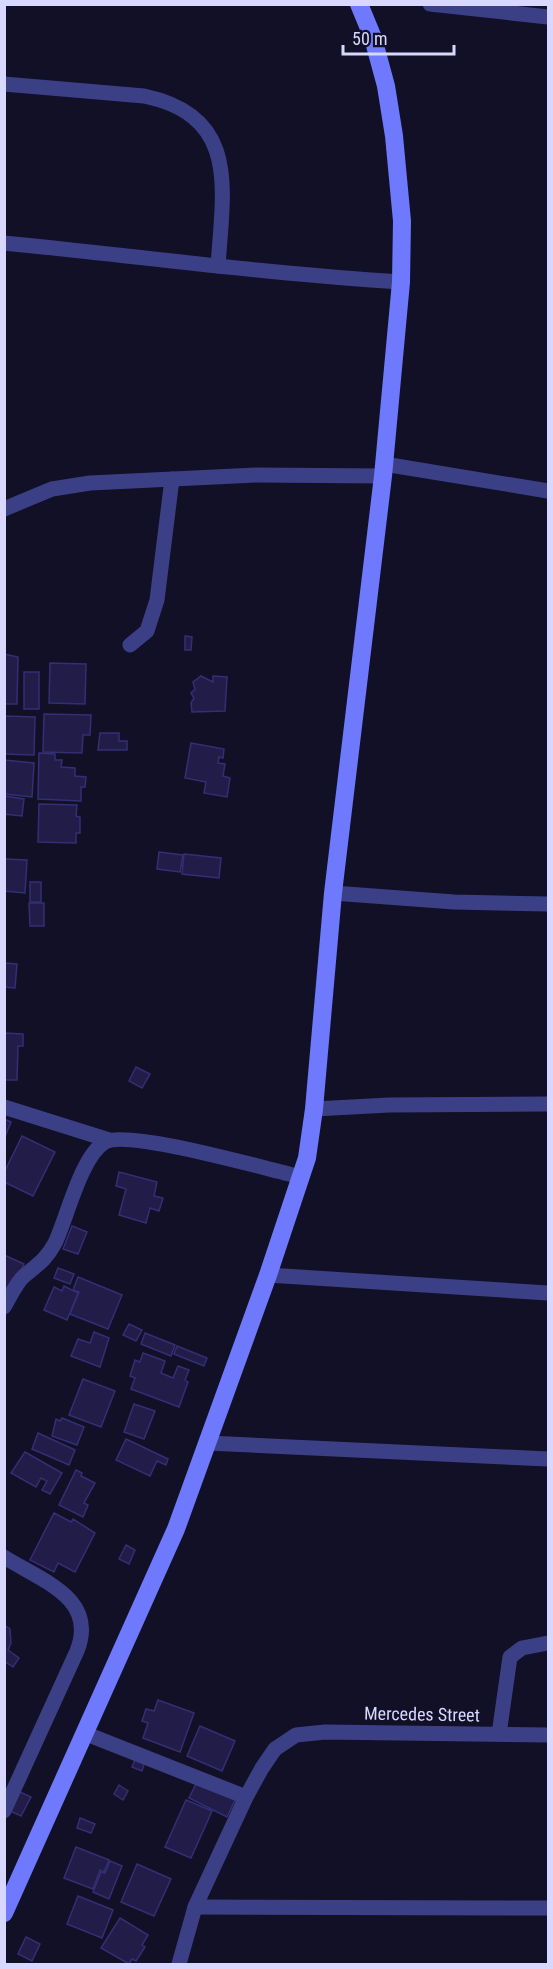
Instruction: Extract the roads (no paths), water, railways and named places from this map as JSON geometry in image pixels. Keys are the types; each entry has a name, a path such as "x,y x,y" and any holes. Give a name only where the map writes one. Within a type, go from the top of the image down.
{"street":[{"path":"4,1913 176,1529 302,1177 314,1109 333,894 384,470 401,282 402,221 394,136 386,86 373,38 359,4"},
{"path":"430,4 549,17"},
{"path":"4,84 144,96 163,100 194,116 205,126 217,149 222,198 218,266"},
{"path":"4,243 301,276 401,282"},
{"path":"4,509 68,485 384,470 549,491"},
{"path":"130,645 147,631 157,600 172,479"},
{"path":"333,894 549,904"},
{"path":"314,1109 389,1105 549,1104"},
{"path":"4,1107 110,1140 146,1142 302,1177"},
{"path":"4,1307 23,1277 38,1267 54,1245 83,1173 96,1150 110,1140"},
{"path":"268,1275 549,1293"},
{"path":"207,1443 549,1459"},
{"path":"4,1557 74,1603 82,1617 83,1627 77,1651 4,1811"},
{"path":"499,1734 510,1657 522,1648 549,1643"},
{"name":"Mercedes Street","path":"246,1797 275,1749 296,1735 325,1732 549,1735"},
{"path":"84,1733 246,1797 195,1907 179,1965"},
{"path":"195,1907 549,1908"}]}
